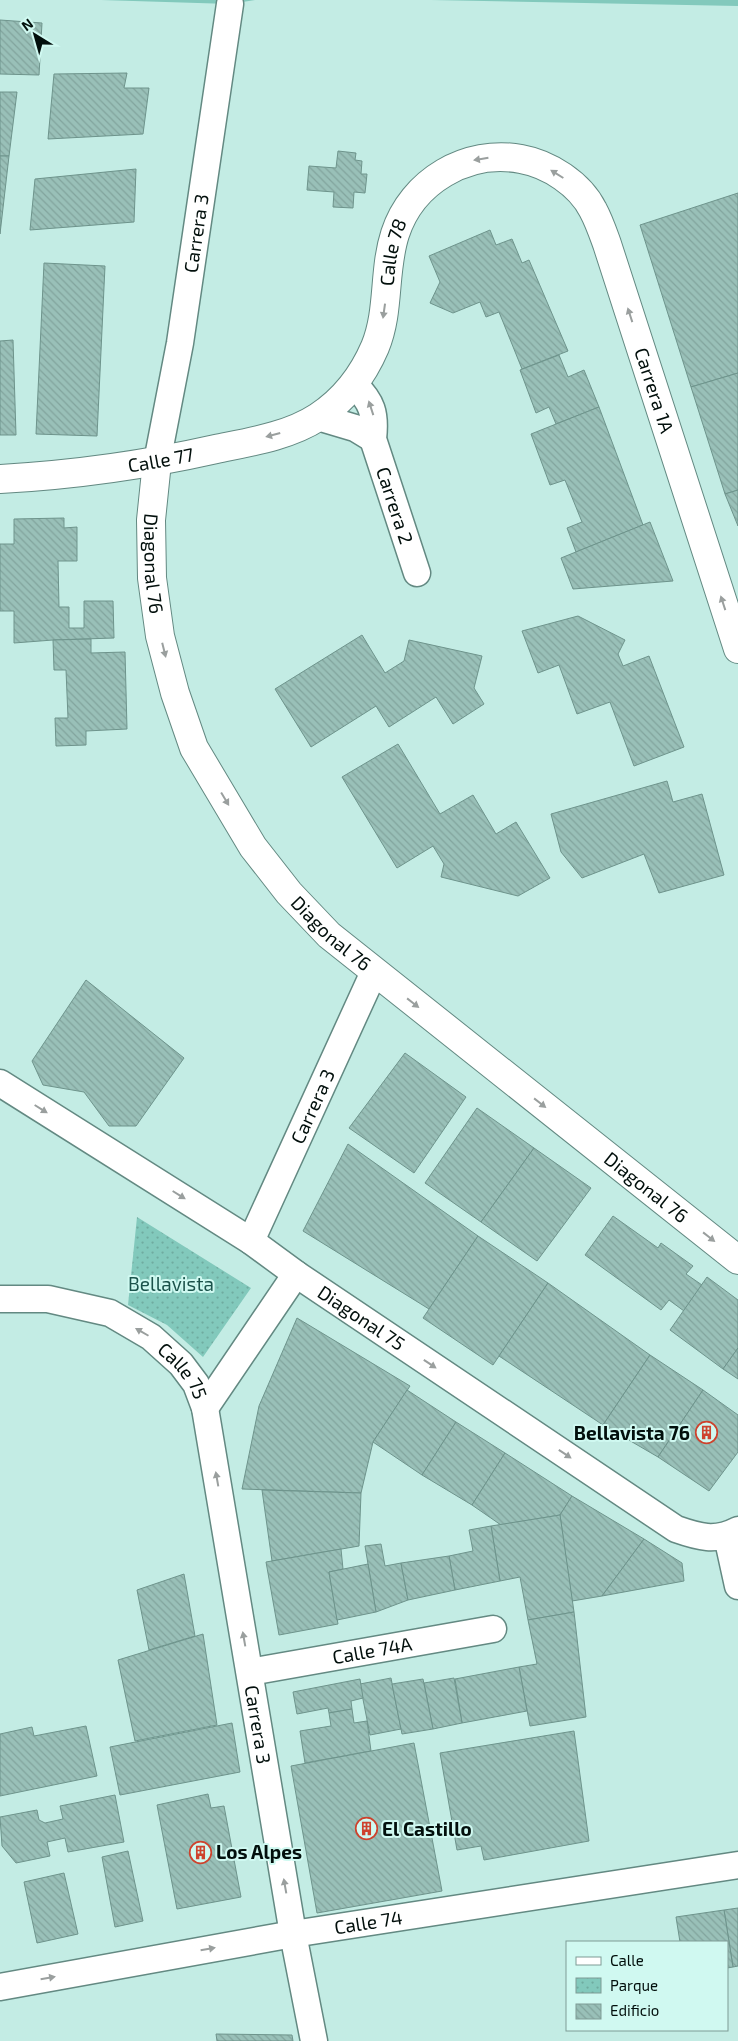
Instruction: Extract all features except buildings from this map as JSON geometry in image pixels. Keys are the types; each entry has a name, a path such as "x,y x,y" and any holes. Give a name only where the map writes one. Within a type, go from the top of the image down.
{"street":[{"name":"Carrera 3","path":"157,462 180,343 230,4"},
{"name":"Calle 78","path":"318,417 334,405 354,384 376,346 384,314 389,266 395,234 409,204 435,178 458,165 481,158 512,157 529,160"},
{"name":"Carrera 1A","path":"529,160 556,172 568,181 593,208 607,244 738,649"},
{"name":"Carrera 2","path":"354,384 367,397 373,410 375,424 373,438 417,573"},
{"name":"Calle 77","path":"0,479 76,474 157,462 280,433 318,417"},
{"path":"318,417 355,428 373,438"},
{"name":"Diagonal 76","path":"157,462 151,520 152,578 160,636 175,693 194,748 253,847 289,893 329,935 738,1260"},
{"name":"Carrera 3","path":"251,1241 374,972"},
{"name":"Diagonal 75","path":"0,1083 251,1241 296,1274 676,1528 701,1538 734,1547"},
{"name":"Calle 75","path":"206,1408 296,1274"},
{"name":"Calle 75","path":"0,1299 48,1299 110,1314 151,1337 181,1364 196,1384 206,1408"},
{"name":"Carrera 3","path":"206,1408 294,1934 314,2041"},
{"path":"734,1547 738,1586"},
{"name":"Calle 74A","path":"250,1672 493,1629"},
{"name":"Calle 74","path":"0,1987 294,1934 738,1865"}],"green space":[{"path":"101,0 255,0 230,4"},
{"path":"431,0 738,0 738,6"},
{"name":"Bellavista","path":"137,1217 251,1288 203,1357 167,1325 128,1305"}],"place":[{"name":"Bellavista 76","path":"706,1433"},
{"name":"El Castillo","path":"366,1829"},
{"name":"Los Alpes","path":"200,1852"}]}
